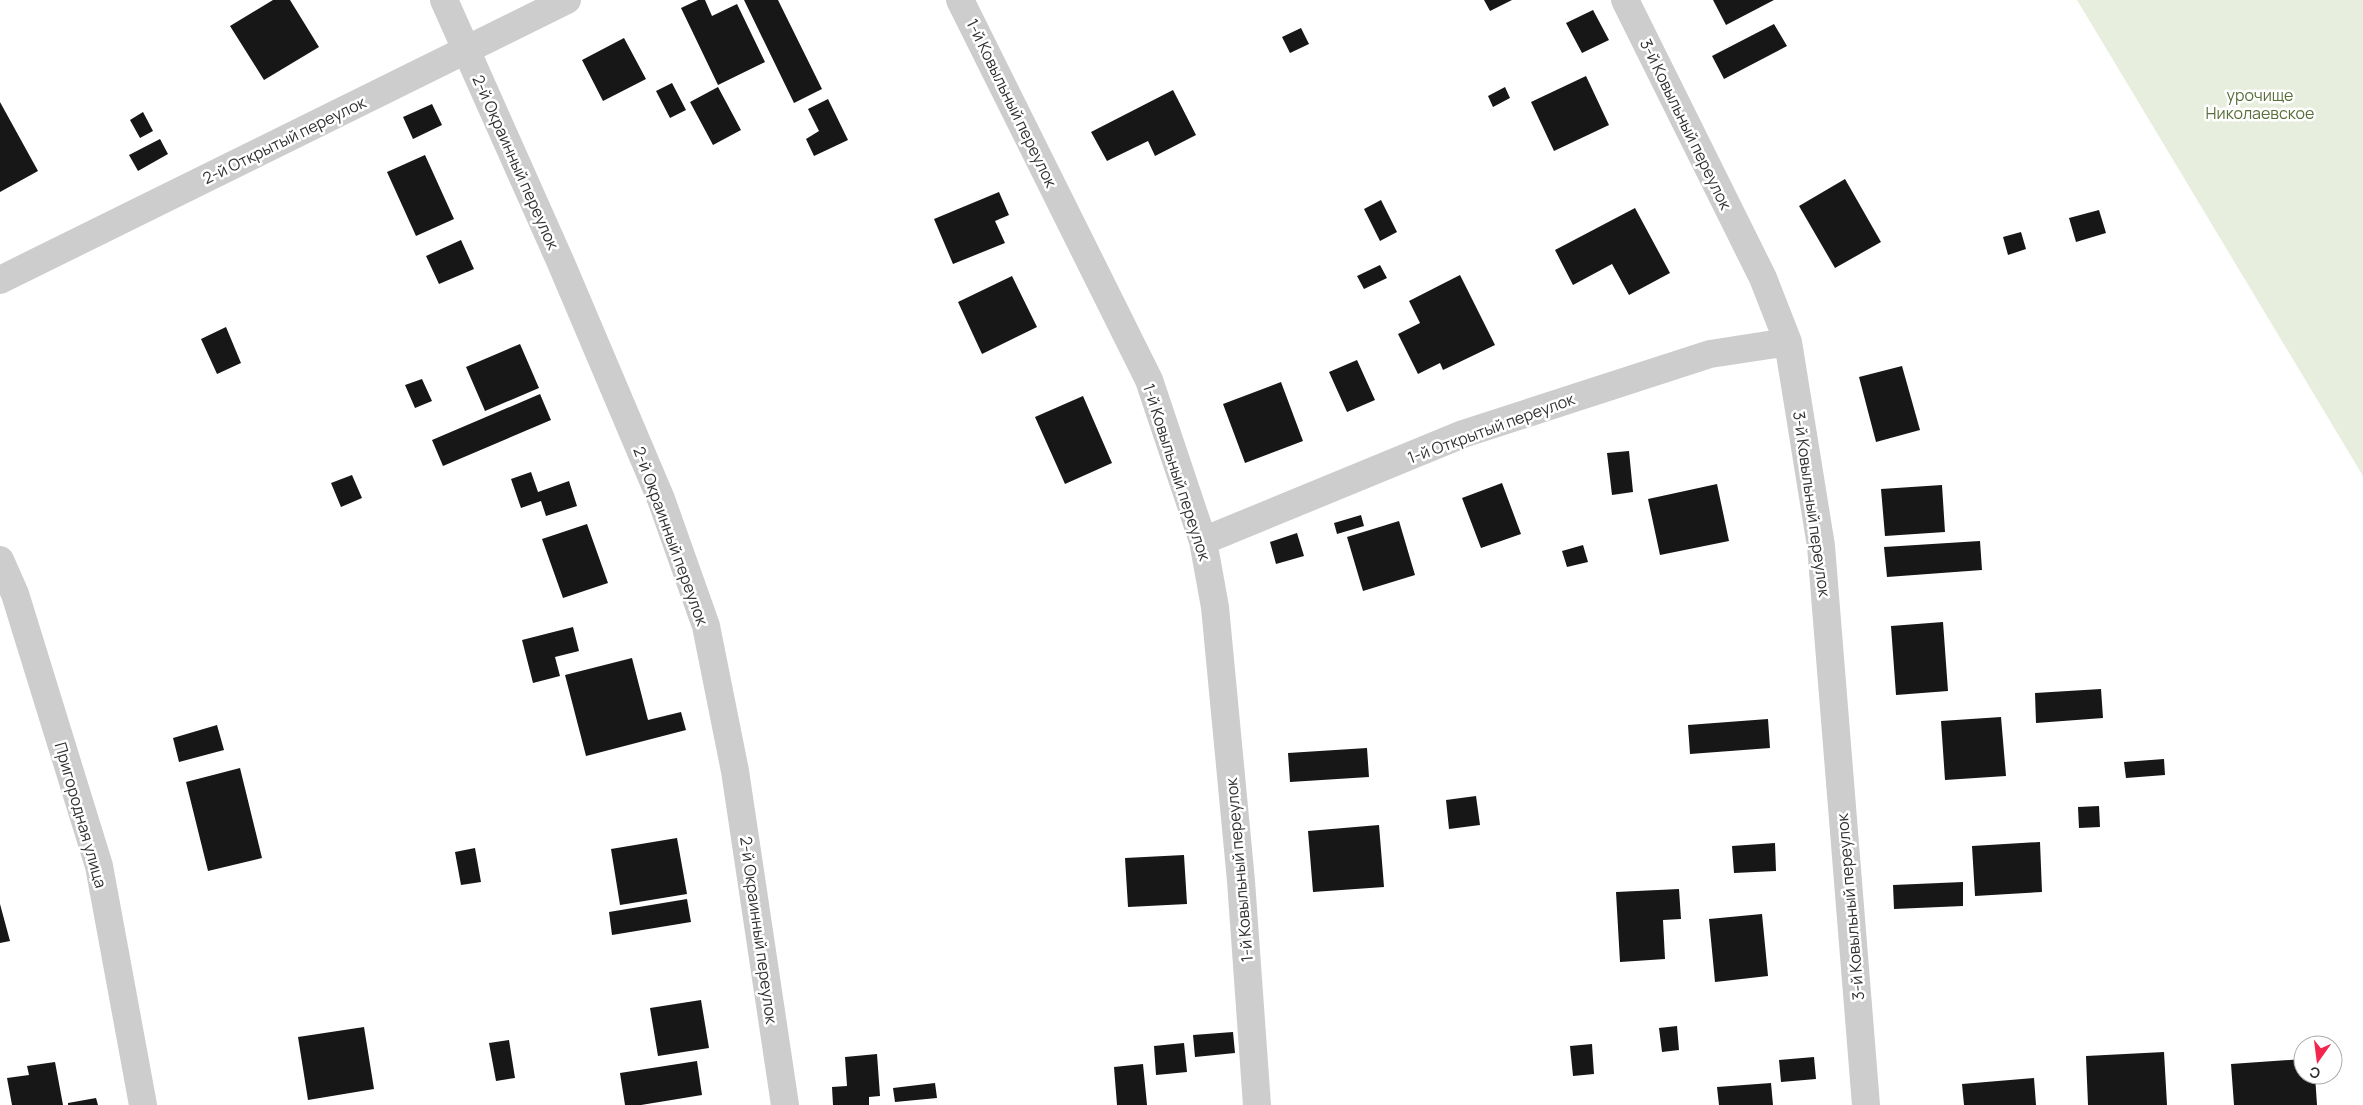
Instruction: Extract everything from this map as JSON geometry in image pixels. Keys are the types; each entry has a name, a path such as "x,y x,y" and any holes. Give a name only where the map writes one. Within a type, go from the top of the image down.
{"street":[{"name":"2-й Окраинный переулок","path":"444,0 561,263 661,499 706,626 735,771 785,1105"},
{"name":"2-й Открытый переулок","path":"0,280 567,0"},
{"name":"1-й Ковыльный переулок","path":"960,0 1149,380 1202,541 1215,607 1241,881 1257,1105"},
{"name":"3-й Ковыльный переулок","path":"1625,0 1763,278 1788,342 1821,546 1866,1105"},
{"name":"1-й Открытый переулок","path":"1202,541 1464,434 1710,354 1788,342"},
{"name":"Пригородная улица","path":"0,560 15,594 99,866 143,1105"}],"green space":[{"name":"урочище Николаевское","path":"2077,0 2363,0 2363,476"}],"building":[{"path":"273,0 290,0 319,47 264,80 230,26"},
{"path":"698,0 705,0 712,16 737,4 765,62 718,85 681,8"},
{"path":"744,0 778,0 822,89 794,103"},
{"path":"1484,0 1512,0 1490,11"},
{"path":"1713,0 1774,0 1726,25"},
{"path":"1593,10 1609,40 1582,53 1566,23"},
{"path":"1774,24 1787,46 1724,79 1712,56"},
{"path":"1301,28 1309,44 1290,53 1282,37"},
{"path":"624,38 646,79 603,101 582,60"},
{"path":"1586,76 1609,125 1554,151 1531,102"},
{"path":"672,83 686,110 670,118 656,91"},
{"path":"718,87 741,130 713,145 690,102"},
{"path":"1505,87 1510,98 1493,107 1488,96"},
{"path":"1173,90 1196,135 1155,156 1148,141 1107,161 1091,132"},
{"path":"828,99 848,140 814,156 806,139 819,131 808,109"},
{"path":"0,102 38,171 0,192"},
{"path":"432,104 442,125 413,139 403,117"},
{"path":"143,112 153,131 140,138 130,120"},
{"path":"160,139 168,154 138,171 129,155"},
{"path":"425,155 454,219 416,236 387,172"},
{"path":"1845,179 1881,242 1835,268 1799,206"},
{"path":"999,192 1009,215 995,221 1005,243 953,264 934,219"},
{"path":"1381,200 1397,232 1380,241 1364,209"},
{"path":"1635,208 1670,273 1629,295 1612,264 1573,285 1555,250"},
{"path":"2099,210 2106,233 2076,242 2069,218"},
{"path":"2021,232 2026,249 2008,255 2003,237"},
{"path":"461,240 474,269 439,284 426,256"},
{"path":"1380,265 1387,278 1364,289 1357,276"},
{"path":"1460,275 1495,345 1443,370 1440,363 1418,374 1398,334 1420,323 1409,301"},
{"path":"1012,276 1037,327 982,354 958,302"},
{"path":"226,327 241,363 217,374 201,339"},
{"path":"520,344 539,388 485,411 466,367"},
{"path":"1357,360 1375,400 1347,412 1329,372"},
{"path":"1902,366 1920,430 1876,442 1859,377"},
{"path":"422,379 432,401 415,408 405,385"},
{"path":"1281,382 1303,441 1245,463 1223,404"},
{"path":"540,394 551,420 443,466 432,440"},
{"path":"1083,396 1112,463 1065,484 1035,417"},
{"path":"1629,451 1633,492 1612,495 1607,453"},
{"path":"531,472 538,492 569,481 577,506 546,516 541,501 521,508 511,479"},
{"path":"352,475 362,498 341,507 331,483"},
{"path":"1502,483 1521,534 1481,548 1462,498"},
{"path":"1717,484 1729,541 1660,555 1648,499"},
{"path":"1942,485 1945,532 1885,536 1881,489"},
{"path":"1361,515 1364,526 1337,534 1334,523"},
{"path":"1399,521 1415,575 1363,591 1347,537"},
{"path":"587,524 608,583 563,598 542,539"},
{"path":"1297,533 1304,556 1276,564 1270,542"},
{"path":"1980,541 1982,570 1887,577 1884,547"},
{"path":"1583,545 1588,562 1567,567 1562,551"},
{"path":"1943,622 1948,691 1896,695 1891,626"},
{"path":"573,627 579,651 555,657 560,676 533,683 522,640"},
{"path":"632,658 648,720 681,712 686,730 586,756 565,675"},
{"path":"2101,689 2103,718 2036,723 2035,693"},
{"path":"2001,717 2006,776 1945,780 1941,721"},
{"path":"1768,719 1770,748 1690,754 1688,725"},
{"path":"217,725 224,750 179,762 173,738"},
{"path":"1367,748 1369,777 1290,782 1288,753"},
{"path":"2164,759 2165,775 2126,778 2124,762"},
{"path":"240,768 262,858 208,871 186,782"},
{"path":"1476,796 1480,825 1449,829 1446,800"},
{"path":"2099,806 2100,827 2079,828 2078,807"},
{"path":"1379,825 1384,887 1313,892 1308,831"},
{"path":"677,838 687,894 620,905 611,849"},
{"path":"2040,842 2042,892 1975,896 1972,846"},
{"path":"1775,843 1776,871 1734,873 1732,846"},
{"path":"475,848 481,882 461,885 455,852"},
{"path":"1184,855 1187,904 1128,907 1125,858"},
{"path":"1963,882 1963,906 1894,909 1893,885"},
{"path":"1679,889 1681,919 1663,920 1665,959 1620,962 1616,892"},
{"path":"687,899 691,922 612,935 609,912"},
{"path":"0,904 10,941 0,943"},
{"path":"1762,914 1768,976 1715,982 1709,919"},
{"path":"701,1000 709,1048 658,1056 650,1008"},
{"path":"1677,1026 1679,1050 1662,1052 1659,1028"},
{"path":"364,1027 374,1089 308,1100 298,1037"},
{"path":"1233,1032 1235,1053 1195,1057 1193,1035"},
{"path":"509,1040 515,1078 496,1081 489,1043"},
{"path":"1184,1043 1187,1072 1156,1075 1154,1046"},
{"path":"1592,1044 1594,1074 1573,1076 1570,1046"},
{"path":"2164,1052 2167,1105 2088,1105 2086,1056"},
{"path":"877,1054 880,1096 869,1097 869,1105 833,1105 832,1087 847,1086 845,1057"},
{"path":"1814,1057 1816,1079 1781,1082 1779,1060"},
{"path":"2293,1060 2293,1085 2316,1085 2317,1105 2234,1105 2231,1064"},
{"path":"697,1061 702,1095 641,1105 625,1105 620,1073"},
{"path":"55,1062 63,1105 12,1105 7,1078 29,1075 27,1066"},
{"path":"1143,1064 1147,1105 1117,1105 1114,1067"},
{"path":"2034,1078 2036,1105 1964,1105 1962,1084"},
{"path":"935,1083 937,1098 895,1102 893,1088"},
{"path":"1771,1083 1773,1105 1719,1105 1717,1087"},
{"path":"96,1098 98,1105 68,1105 68,1103"}]}
